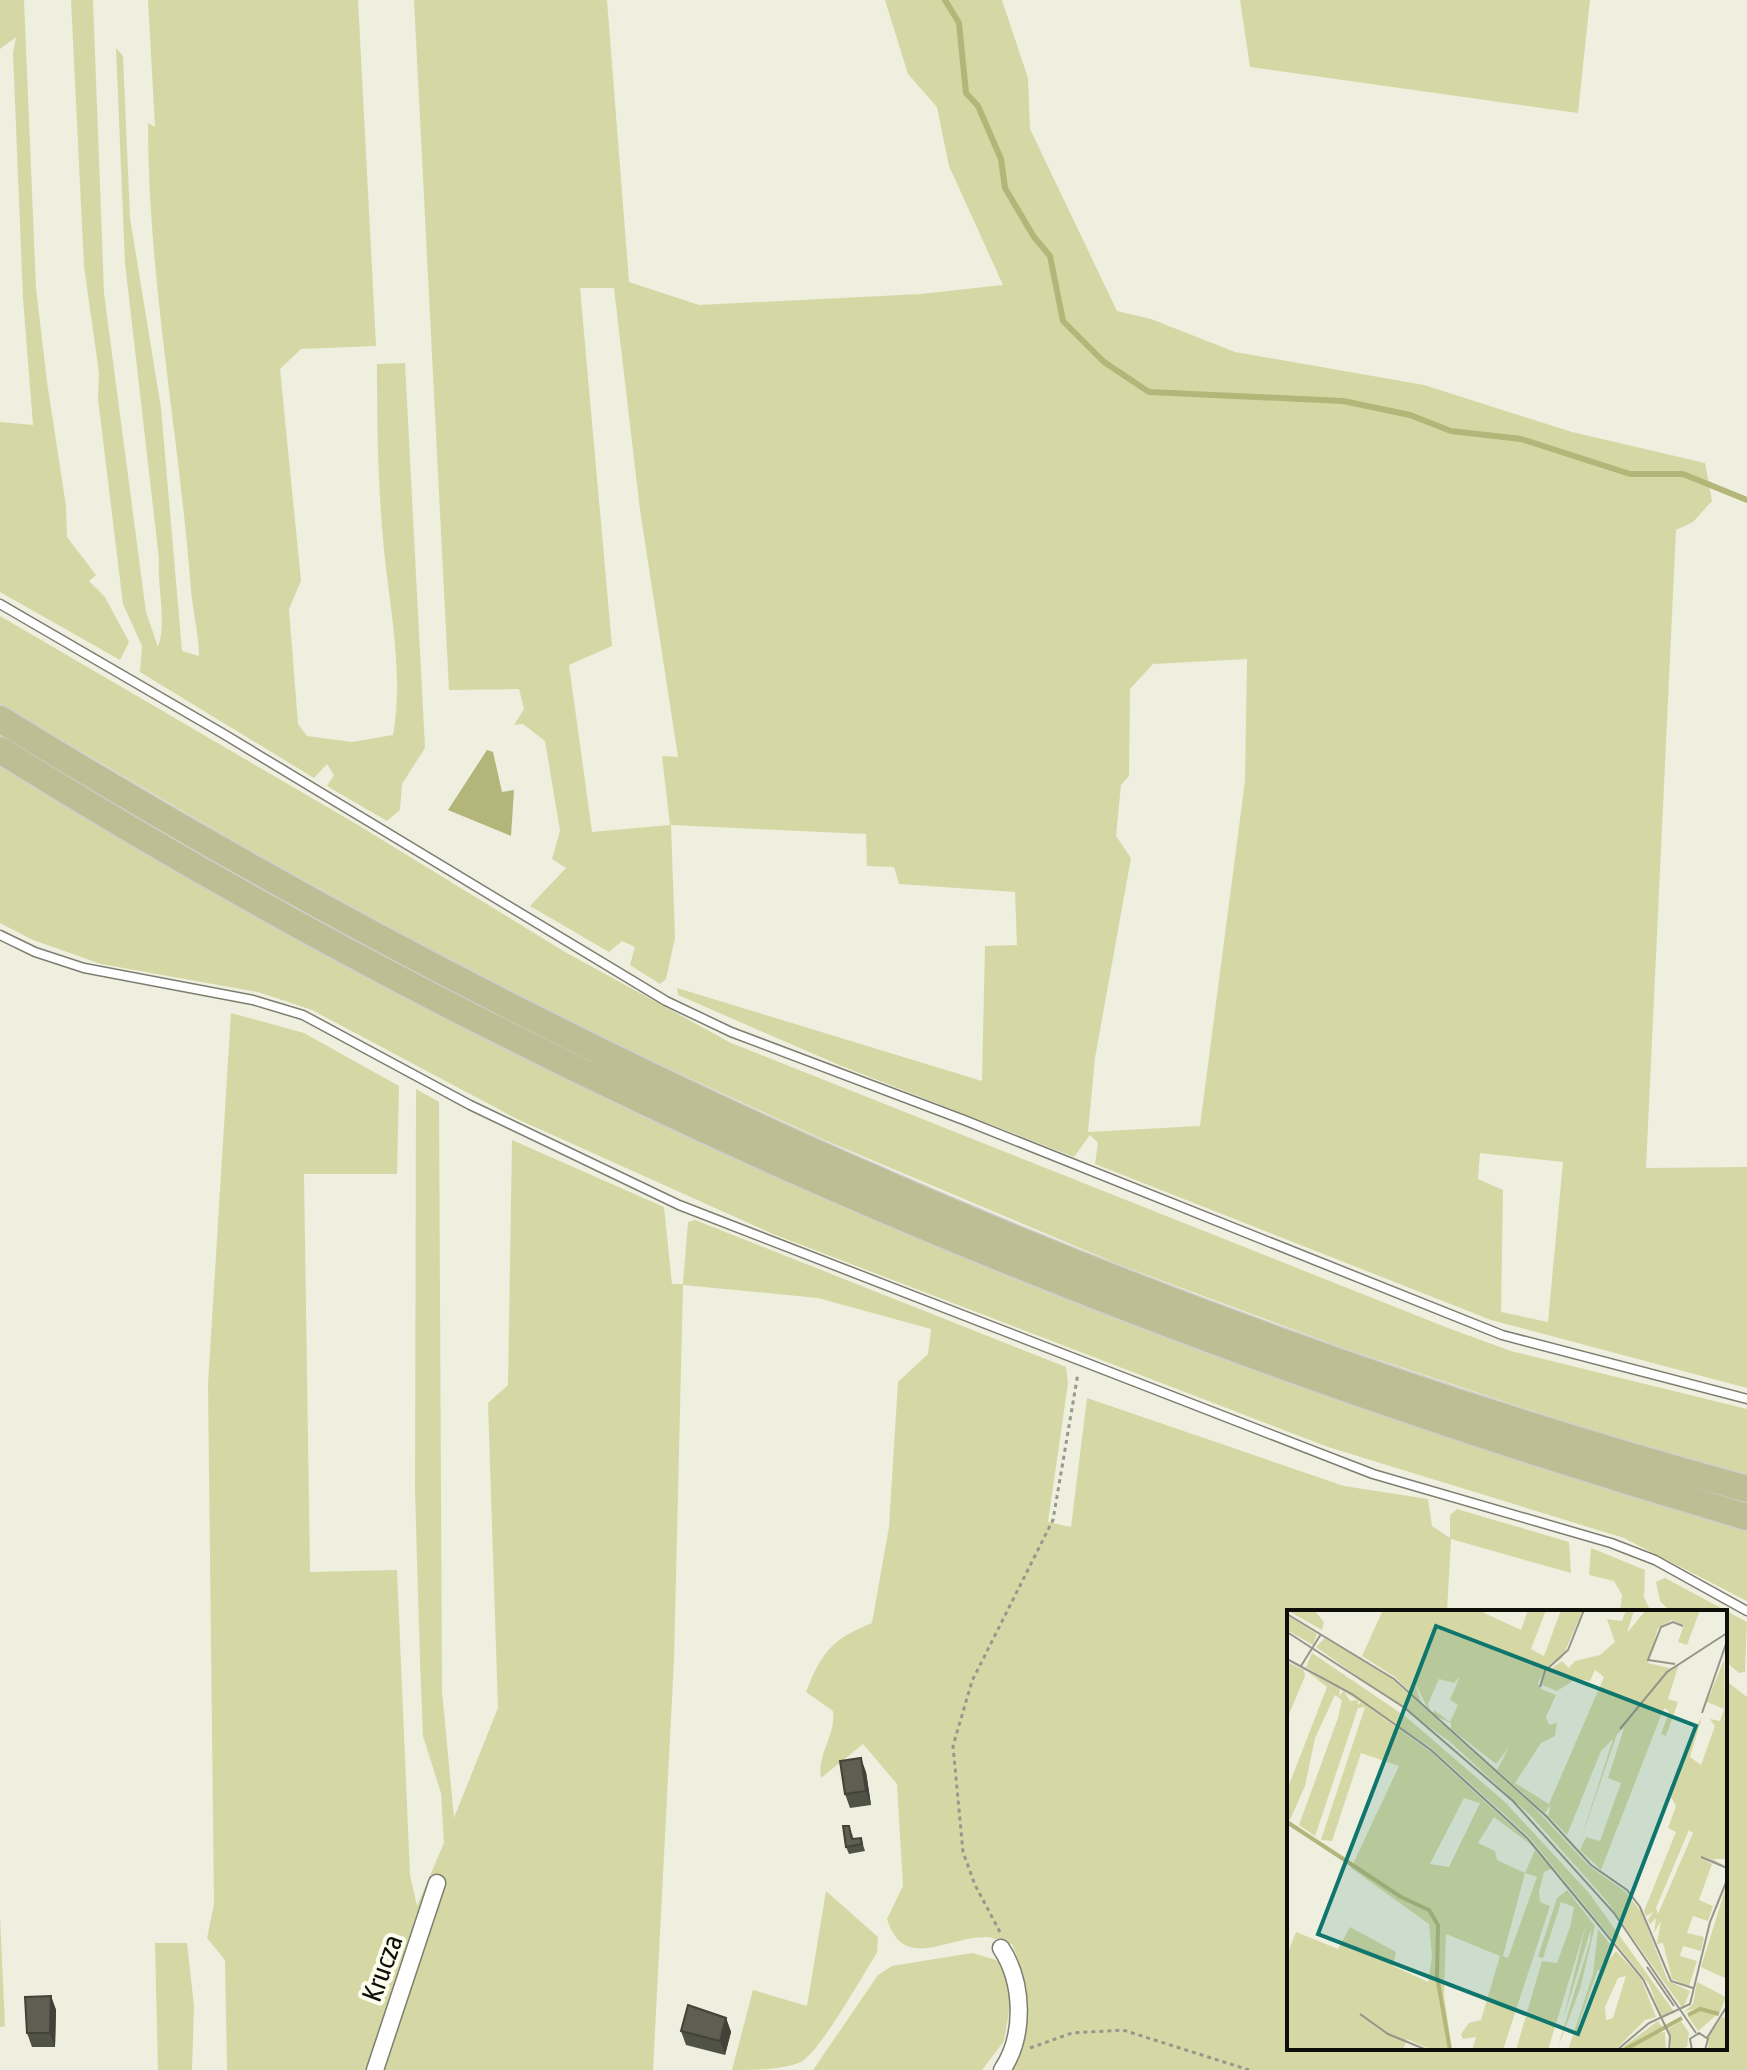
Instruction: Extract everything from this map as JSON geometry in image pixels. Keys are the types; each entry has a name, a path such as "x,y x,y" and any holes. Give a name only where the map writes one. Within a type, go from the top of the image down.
{"main road":[{"path":"0,719 177,825 418,958 610,1055 817,1152 1068,1258 1297,1345 1541,1427 1747,1489"},
{"path":"0,750 190,863 411,985 601,1081 864,1202 1071,1288 1297,1373 1536,1454 1747,1517"}],"street":[{"name":"Krucza","path":"375,2070 437,1883"},
{"path":"1001,1948 1008,1959 1018,2013 1012,2055 1002,2070"}],"lane":[{"path":"0,604 222,733 666,1001 731,1032 964,1120 1502,1335 1747,1399"},
{"path":"0,935 35,952 84,968 253,1000 303,1015 351,1038 470,1105 679,1205 969,1321 1080,1359 1373,1474 1611,1543 1655,1560 1747,1611"}],"path":[{"path":"1001,1948 1000,1933 975,1885 963,1852 953,1746 958,1717 972,1681 1053,1520 1080,1359"},
{"path":"1012,2055 1072,2033 1123,2030 1249,2070"}],"shaded area":[{"path":"0,0 24,0 36,288 66,506 67,537 96,575 89,581 105,597 129,642 120,660 0,592 0,422 33,425 23,298 13,53 16,37 0,49"},
{"path":"71,0 93,0 104,293 146,612 158,647 162,627 159,559 125,263 116,48 123,56 130,218 161,408 182,651 199,656 153,240 148,123 155,127 148,0 358,0 376,346 301,349 280,369 301,581 289,609 298,724 307,736 352,742 393,735 397,666 380,504 377,364 405,363 425,748 402,784 400,810 387,821 327,786 334,775 327,764 314,778 140,672 142,646 123,604 98,399 99,373 84,266"},
{"path":"414,0 607,0 629,282 699,305 921,294 1003,285 949,166 937,107 908,74 885,0 1002,0 1028,78 1030,129 1117,311 1151,319 1235,352 1424,385 1572,432 1705,463 1712,501 1693,522 1676,530 1646,1168 1747,1167 1747,1388 1491,1320 1095,1164 1098,1143 1090,1135 1074,1157 839,1065 678,995 677,988 982,1081 985,946 1017,945 1015,892 899,884 894,867 867,866 866,834 671,825 675,938 666,979 660,984 630,965 635,947 622,941 609,952 530,906 566,868 552,859 560,831 545,741 523,724 514,725 524,709 519,689 449,690","holes":["580,288 614,288 640,510 678,757 662,756 670,825 592,832 569,665 612,646","1247,659 1245,781 1200,1126 1088,1132 1095,1058 1131,858 1116,836 1121,785 1129,776 1130,689 1153,664","1480,1153 1563,1162 1548,1322 1501,1312 1503,1190 1478,1179"]},
{"path":"1240,0 1590,0 1578,113 1250,67"},
{"path":"0,616 358,825 565,952 731,1043 1511,1351 1747,1409 1747,1476 1575,1425 1343,1348 1120,1265 822,1139 591,1033 440,955 251,851 0,704"},
{"path":"487,750 493,752 502,792 514,790 511,836 448,810"},
{"path":"0,764 216,890 531,1055 720,1149 929,1244 1159,1336 1276,1378 1510,1457 1747,1529 1747,1601 1624,1538 1328,1447 773,1234 517,1119 312,1010 258,992 101,964 33,940 0,923"},
{"path":"231,1013 304,1033 399,1086 397,1174 304,1174 310,1572 397,1570 410,1875 417,1906 444,1843 441,1793 423,1736 420,1662 415,1491 416,1089 439,1102 442,1691 454,1818 498,1708 488,1403 508,1385 512,1140 664,1207 672,1284 683,1284 688,1222 695,1220 1066,1367 1068,1383 1048,1522 1071,1527 1087,1398 1344,1486 1428,1499 1432,1526 1450,1538 1450,1515 1457,1509 1569,1542 1571,1573 1451,1539 1447,1610 1287,1610 1287,2050 1727,2050 1727,1682 1747,1697 1747,2070 1006,2070 1021,2022 1024,1993 1012,1944 987,1937 916,1948 904,1944 895,1935 887,1919 903,1886 897,1784 863,1744 821,1778 820,1769 832,1728 833,1711 806,1692 817,1667 830,1649 847,1635 872,1623 889,1527 898,1382 928,1354 931,1329 818,1298 683,1285 674,1660 653,2070 227,2070 225,1960 207,1938 214,1904 208,1384"},
{"path":"1591,1548 1645,1570 1644,1597 1650,1610 1620,1610 1622,1595 1614,1581 1589,1575"},
{"path":"1665,1578 1725,1610 1669,1610 1660,1601 1656,1582"},
{"path":"1727,1611 1747,1622 1745,1672 1739,1673 1727,1663"},
{"path":"826,1891 878,1937 877,1953 830,2028 801,2062 777,2068 732,2070 753,1990 807,2006"},
{"path":"0,1916 5,2026 0,2027"},
{"path":"155,1943 187,1943 194,2006 192,2070 158,2070"},
{"path":"972,1953 996,1960 1008,1973 1010,2005 1004,2041 982,2070 813,2070 878,1975 892,1966"}],"building":[{"path":"861,1758 866,1791 845,1794 840,1761"},
{"path":"843,1826 849,1826 852,1839 861,1838 862,1844 846,1847"},
{"path":"51,1996 50,2033 27,2033 25,1997"},
{"path":"688,2005 726,2018 720,2041 681,2031"}],"waterway":[{"path":"945,0 959,23 966,93 978,106 1001,159 1005,188 1034,237 1050,256 1063,321 1104,362 1149,392 1343,401 1410,415 1451,431 1521,439 1630,474 1683,474 1747,500"}]}
